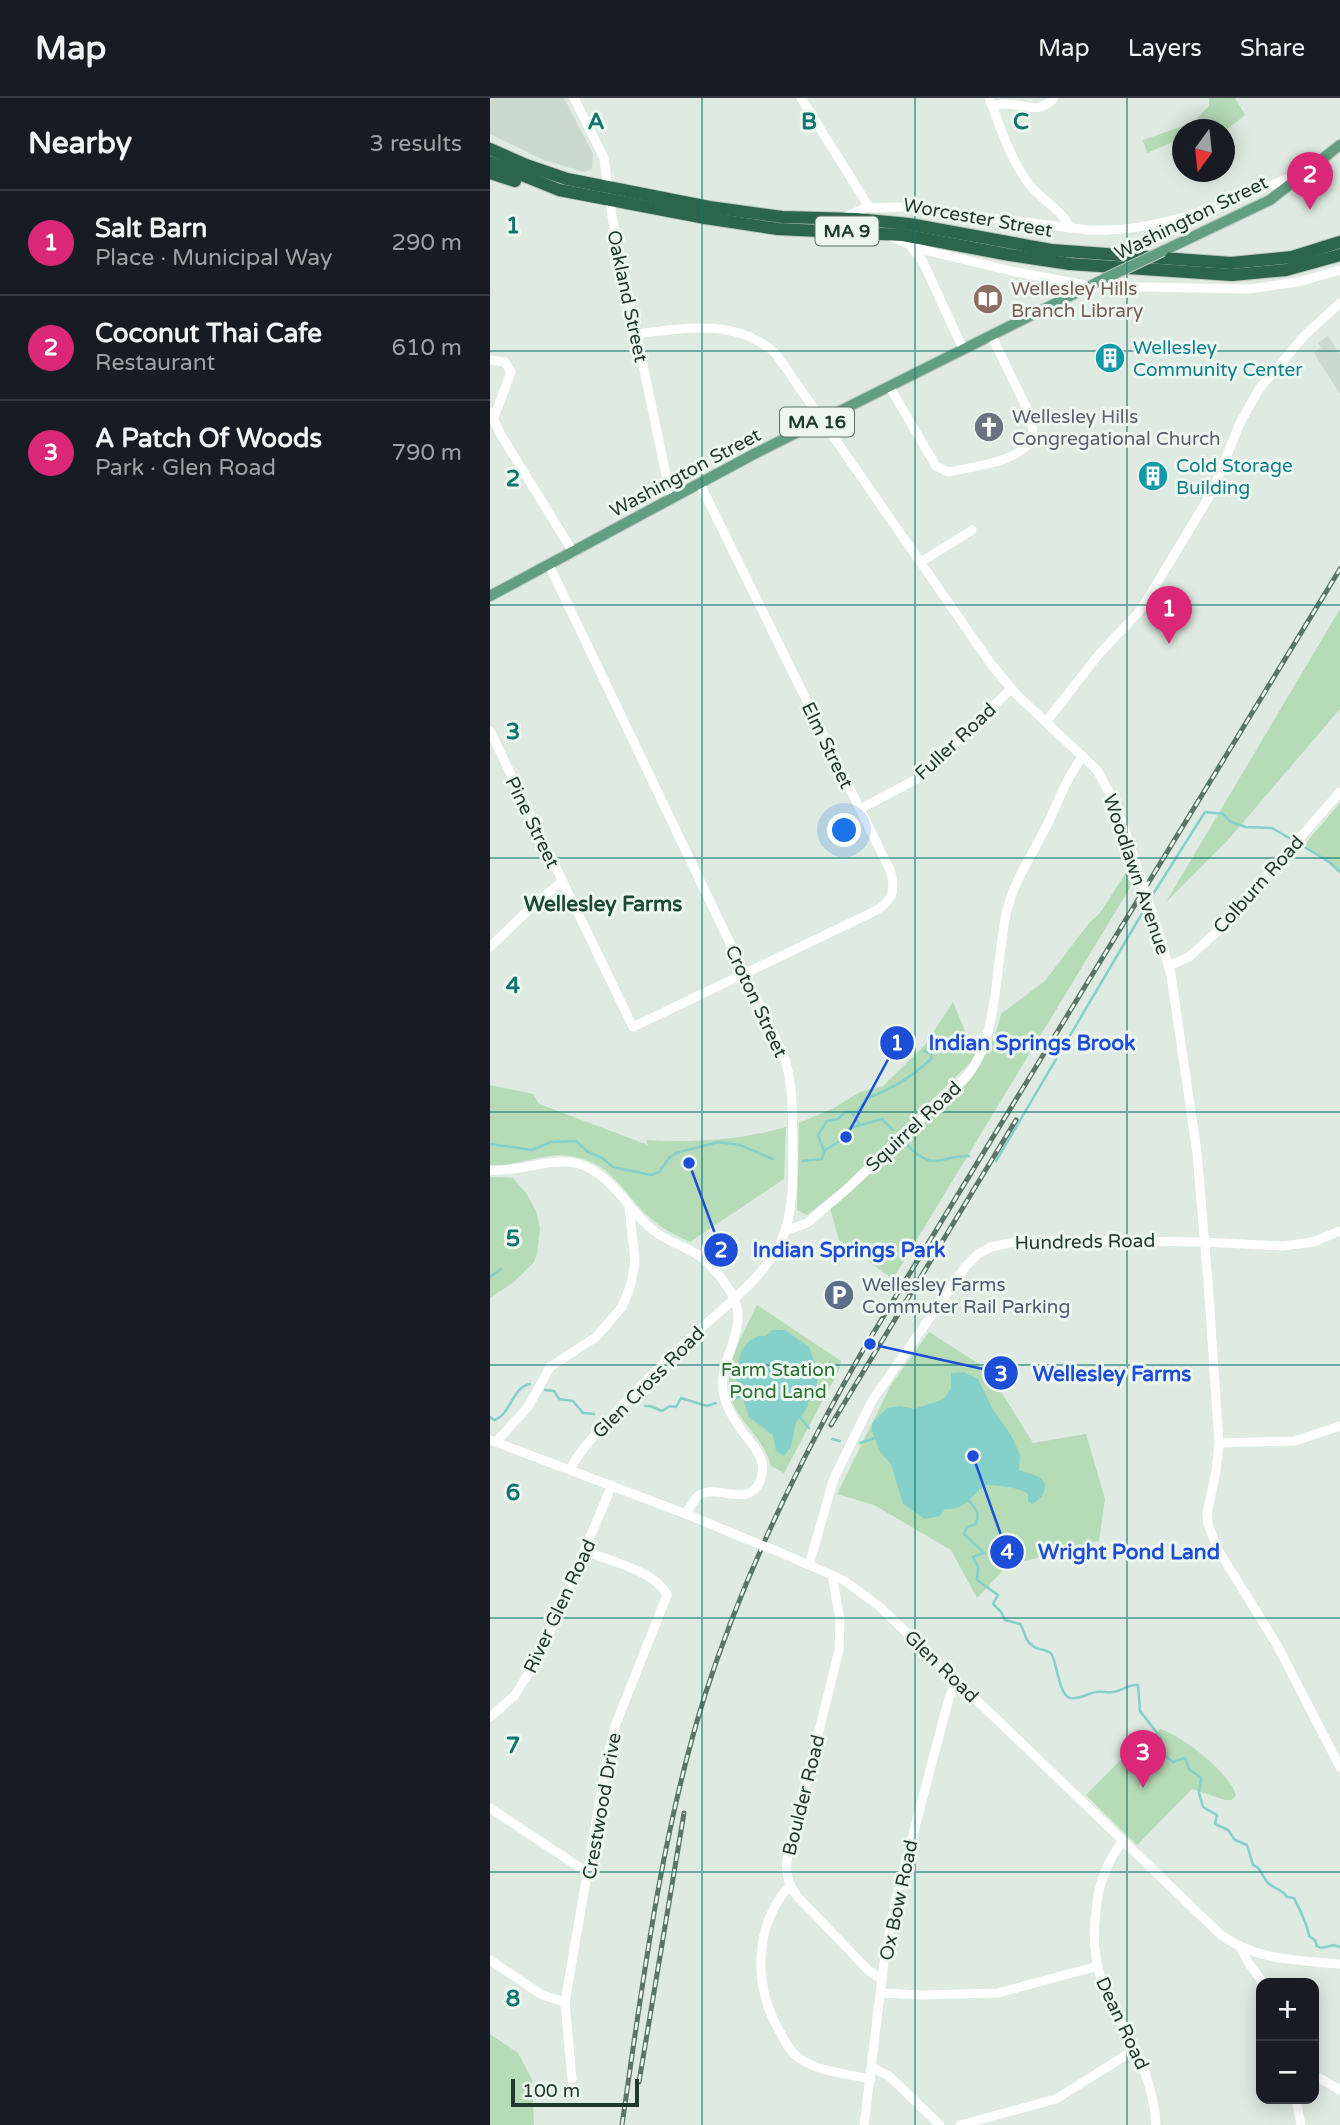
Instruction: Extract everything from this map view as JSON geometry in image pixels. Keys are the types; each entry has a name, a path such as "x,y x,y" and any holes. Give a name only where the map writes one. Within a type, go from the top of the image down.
{"highway":[{"name":"Worcester Street","path":"490,149 540,171 609,195 763,228 883,233 926,238 1055,262 1205,275 1278,271 1340,255"},
{"name":"Worcester Street","path":"490,162 534,181 584,196 609,195 752,214 841,218 925,226 1051,250 1231,263 1276,259 1307,253 1340,242"},
{"path":"490,173 528,185 584,196"}],"main road":[{"name":"Washington Street","path":"490,596 821,420 1106,278 1273,199 1339,148"}],"street":[{"name":"Oakland Street","path":"574,98 602,152 636,334 671,499"},
{"path":"801,98 869,207"},
{"path":"1054,98 1046,105 1037,107 1013,101 991,102 1020,172 1038,195 1064,216 1070,228"},
{"path":"841,218 869,207 939,210 1070,228 1106,230 1147,226 1190,215 1310,170"},
{"path":"1240,197 1248,212"},
{"path":"883,233 923,250 1090,286 1250,289 1298,282 1340,271"},
{"path":"904,242 923,262 963,349"},
{"path":"923,262 935,259 971,262"},
{"path":"1046,722 1100,653 1138,613 1151,593 1212,492 1240,423 1259,390 1305,335 1340,303"},
{"name":"Woodlawn Avenue","path":"636,334 677,328 729,330 765,344 781,359 986,657 1011,689 1083,756 1107,785 1133,854 1168,966 1197,1153 1219,1443 1207,1514 1212,1536 1288,1665 1340,1767"},
{"path":"889,386 936,466 942,471 986,463 1023,451 1033,438 1032,419 991,335"},
{"path":"490,360 505,362 511,372 492,416 573,552"},
{"name":"Elm Street","path":"699,484 894,881 890,900 873,912 745,975"},
{"path":"920,562 972,530"},
{"name":"Croton Street","path":"549,565 783,1054 790,1077 793,1165 789,1216 778,1247 734,1299"},
{"name":"Fuller Road","path":"860,809 917,779 1011,689"},
{"name":"Pine Street","path":"490,731 633,1027 745,975"},
{"name":"Squirrel Road","path":"785,1231 807,1223 847,1189 964,1079 976,1064 985,1039 1001,938 1013,891 1071,772 1083,756"},
{"name":"Colburn Road","path":"1168,966 1189,957 1222,927 1340,792"},
{"path":"490,947 537,901 562,882"},
{"path":"490,1170 510,1171 562,1162 579,1164 605,1178 651,1228 706,1261 734,1299 737,1322 723,1370 723,1391 736,1422 760,1455 762,1475 759,1485 752,1493 705,1493 696,1499 686,1514"},
{"path":"493,1441 526,1410 550,1367 596,1337 620,1310 634,1273 635,1242 628,1205"},
{"path":"635,1242 651,1228"},
{"name":"Hundreds Road","path":"809,1565 836,1473 874,1398 975,1256 995,1245 1029,1239 1289,1246 1317,1240 1340,1231"},
{"name":"Glen Cross Road","path":"570,1469 584,1446 645,1379 734,1299"},
{"path":"1219,1443 1295,1441 1340,1426"},
{"name":"Glen Road","path":"493,1441 686,1514 832,1575 856,1588 957,1680 1210,1926 1240,1947 1274,1958 1340,1964"},
{"name":"River Glen Road","path":"490,1717 515,1695 529,1674 564,1601 612,1485"},
{"name":"Crestwood Drive","path":"572,2079 565,2002 604,1772 615,1726 667,1595 663,1586 657,1582 585,1551"},
{"name":"Boulder Road","path":"832,1575 839,1620 839,1650 786,1860 786,1873 790,1885 812,1913 871,1973 882,1980"},
{"name":"Ox Bow Road","path":"864,2125 880,1993 896,1895 949,1698 957,1680"},
{"path":"490,1808 588,1873"},
{"name":"Dean Road","path":"1122,1842 1108,1864 1097,1902 1094,1934 1098,1966 1104,1984 1149,2079 1156,2109 1156,2125"},
{"path":"790,1885 775,1908 761,1949 761,1982 770,2012 790,2049 799,2059 814,2066 871,2079"},
{"path":"1240,1947 1259,1978"},
{"path":"490,1960 542,1995 565,2002"},
{"path":"880,1993 998,1993 1098,1966"},
{"path":"960,2125 1056,2099 1136,2049"},
{"path":"873,2068 894,2081 940,2125"},
{"path":"1319,2084 1340,2090"},
{"path":"1297,2104 1301,2125"}],"shaded area":[{"path":"490,98 564,98 593,154 592,169 584,172 544,160 490,134"},
{"path":"1328,336 1340,355 1340,394 1314,353 1321,348 1318,343"}],"green space":[{"path":"1209,98 1235,98 1245,115 1235,123 1235,119 1196,119 1209,106"},
{"path":"1172,130 1172,142 1147,153 1143,140"},
{"path":"1340,609 1340,709 1227,841 1166,902"},
{"path":"1340,803 1340,872 1303,846"},
{"path":"1129,868 1134,881 893,1279 839,1240 830,1208 963,1088 986,1053 1001,1014 1045,981 1089,923 1100,913"},
{"path":"953,1002 975,1055 970,1063 841,1188 807,1215 797,1210 799,1123 832,1109 860,1092 883,1086 925,1045"},
{"path":"490,1085 533,1094 539,1104 648,1145 646,1140 716,1140 786,1127 784,1179 690,1242 654,1221 606,1171 584,1159 560,1155 490,1165"},
{"path":"490,1177 513,1178 536,1211 540,1228 534,1262 514,1282 490,1298"},
{"name":"Farm Station Pond Land","path":"757,1305 841,1361 839,1370 784,1473 771,1466 762,1445 740,1416 729,1388 732,1360"},
{"path":"929,1332 987,1369 1033,1443 1086,1434 1105,1499 1099,1541 1007,1566 977,1598 951,1550 874,1505 837,1494 891,1385"},
{"path":"1160,1729 1204,1756 1225,1777 1236,1796 1225,1800 1192,1789 1137,1845 1086,1795 1142,1738 1158,1749 1154,1737"},
{"path":"490,2034 518,2053 532,2079 534,2125 490,2125"}],"water":[{"name":"Farm Station Pond Land","path":"772,1330 785,1330 809,1347 819,1375 806,1410 796,1422 791,1447 784,1456 776,1451 773,1435 749,1417 735,1375 741,1352 749,1341 758,1336 766,1336"},
{"path":"964,1372 978,1379 992,1408 1011,1435 1020,1455 1019,1470 1042,1479 1044,1491 1040,1499 1032,1504 1028,1501 1028,1494 1023,1491 986,1485 959,1507 945,1509 940,1516 925,1519 903,1504 891,1464 880,1452 872,1431 872,1423 887,1408 901,1406 914,1409 944,1399 951,1388 951,1373"}],"waterway":[{"path":"1150,899 1205,812 1223,814 1231,822 1246,827 1272,828 1289,838"},
{"path":"1303,846 1340,872"},
{"path":"996,1161 1147,905"},
{"path":"824,1151 818,1135 827,1121 838,1119 845,1112 857,1112 867,1098 910,1077 932,1058 930,1053 924,1051"},
{"path":"852,1113 860,1125"},
{"path":"802,1161 822,1159 824,1151 842,1139 850,1128 882,1119 893,1130"},
{"path":"490,1144 532,1150 551,1142 576,1141 588,1152 613,1167 651,1175 659,1172 676,1153 718,1142 740,1145 773,1159"},
{"path":"906,1144 931,1161 969,1156"},
{"path":"490,1277 501,1269"},
{"path":"490,1417 494,1420 500,1417 519,1390 530,1384"},
{"path":"545,1390 554,1391 559,1399 573,1401 583,1413 594,1414"},
{"path":"731,1398 743,1397"},
{"path":"645,1406 662,1411 670,1406 676,1407 681,1398 707,1406 716,1403"},
{"path":"799,1416 809,1428"},
{"path":"860,1443 875,1438"},
{"path":"832,1439 840,1441"},
{"path":"969,1501 978,1517 976,1524 967,1527 964,1534 984,1553 973,1557 978,1567 977,1580 998,1595 993,1604 1005,1620 1020,1624 1026,1638 1035,1648 1048,1651 1052,1655 1066,1696 1076,1698 1138,1685 1140,1711 1161,1738 1164,1755 1173,1762 1185,1758 1189,1769 1201,1778 1199,1793 1203,1807 1217,1815 1215,1824 1228,1830 1235,1840 1247,1845 1253,1865 1268,1883 1287,1897 1294,1898 1309,1936 1315,1940 1317,1946 1340,1947"}],"railway":[{"path":"622,2125 655,1908 676,1801 705,1695 721,1649 776,1515 866,1345 1340,569"},
{"path":"831,1425 1016,1120"},
{"path":"639,2082 684,1813"}],"place":[{"name":"Coconut Thai Cafe","path":"1310,210"},
{"name":"Wellesley Hills Branch Library","path":"988,299"},
{"name":"Wellesley Community Center","path":"1110,358"},
{"name":"Wellesley Hills Congregational Church","path":"989,427"},
{"name":"Cold Storage Building","path":"1153,476"},
{"name":"Salt Barn","path":"1169,644"},
{"name":"Indian Springs Brook","path":"846,1137"},
{"name":"Indian Springs Park","path":"689,1163"},
{"name":"Wellesley Farms Commuter Rail Parking","path":"839,1295"},
{"name":"Wellesley Farms","path":"870,1344"},
{"name":"Wright Pond Land","path":"973,1456"},
{"name":"A Patch Of Woods","path":"1143,1788"}],"district":[{"name":"Wellesley Farms","path":"603,904"}]}
